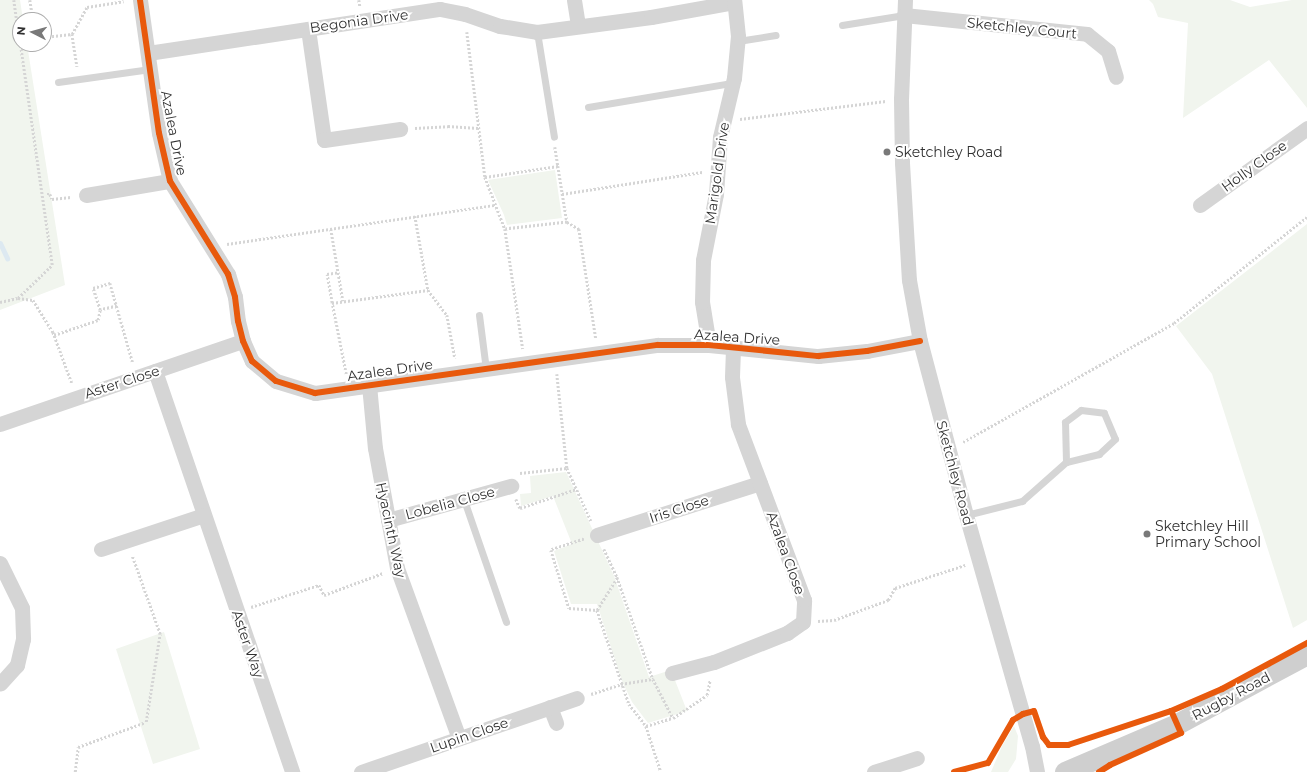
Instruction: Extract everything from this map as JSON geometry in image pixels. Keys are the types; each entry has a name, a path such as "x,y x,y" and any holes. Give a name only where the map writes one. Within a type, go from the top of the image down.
{"main road":[{"name":"Rugby Road","path":"1065,772 1178,724 1307,654"}],"street":[{"path":"574,0 578,26"},
{"name":"Sketchley Road","path":"905,0 901,99 905,233 910,280 920,341 948,450 1032,746 1037,772"},
{"name":"Azalea Drive","path":"133,1 148,53 159,133 170,180 228,274 243,341 252,361 276,381 315,393 525,365 658,345 709,346 818,356 867,351 920,341"},
{"name":"Begonia Drive","path":"148,53 440,9 465,14 500,26 537,32 650,17 734,1"},
{"name":"Marigold Drive","path":"709,346 702,302 703,260 716,194 720,137 732,83 738,41 734,1"},
{"name":"Sketchley Court","path":"904,15 1088,34 1108,51 1116,77"},
{"path":"308,29 324,140 400,129"},
{"name":"Holly Close","path":"1200,205 1307,128"},
{"path":"86,195 170,180"},
{"name":"Aster Close","path":"0,424 243,341"},
{"name":"Azalea Close","path":"733,349 732,377 738,424 804,600 803,622"},
{"name":"Aster Way","path":"155,371 292,772"},
{"name":"Hyacinth Way","path":"369,385 375,448 397,568 459,738"},
{"name":"Iris Close","path":"597,535 760,483"},
{"name":"Lobelia Close","path":"388,520 511,486"},
{"path":"101,549 204,515"},
{"path":"0,563 22,608 23,639 17,665 0,684"},
{"path":"672,674 714,662 787,633 803,622"},
{"name":"Lupin Close","path":"361,772 577,698"},
{"path":"550,707 556,723"},
{"path":"874,772 904,767 917,758"}],"lane":[{"path":"842,25 904,15"},
{"path":"537,32 554,137"},
{"path":"738,41 776,35"},
{"path":"58,82 150,69"},
{"path":"588,107 732,83"},
{"path":"478,315 486,370"},
{"path":"966,515 1022,501 1066,462 1099,454 1115,440 1104,413 1081,410 1065,422 1066,462"},
{"path":"464,500 506,622"}],"path":[{"path":"14,0 16,12"},
{"path":"30,0 32,12"},
{"path":"79,79 72,34 87,7 133,1"},
{"path":"465,14 485,177 505,229 525,365"},
{"path":"52,36 72,34"},
{"path":"18,298 52,265 21,52"},
{"path":"724,122 901,99"},
{"path":"400,129 448,126 478,128"},
{"path":"554,137 567,222"},
{"path":"485,177 558,166"},
{"path":"562,194 718,169"},
{"path":"46,194 50,194 52,199"},
{"path":"210,247 496,205"},
{"path":"415,216 428,290 447,315 458,373"},
{"path":"948,450 1174,323 1307,217"},
{"path":"505,229 567,222 579,229 599,354"},
{"path":"331,229 343,301"},
{"path":"339,272 327,274 348,388"},
{"path":"54,335 98,320 100,310 93,288 110,283 138,377"},
{"path":"332,303 428,290"},
{"path":"0,302 18,298 33,300 54,335 77,397"},
{"path":"100,310 117,306"},
{"path":"555,360 567,468 617,577 653,679 673,718"},
{"path":"567,468 507,475 520,508 576,490"},
{"path":"597,535 551,550 569,608 597,610"},
{"path":"75,772 78,747 146,722 160,634 127,541"},
{"path":"803,622 834,620 888,600 896,588 979,560"},
{"path":"237,612 319,585 324,594 397,568"},
{"path":"617,577 597,610 621,684 629,704 646,726 661,772"},
{"path":"646,726 673,718 707,695 714,662"},
{"path":"577,698 621,684 653,679 672,674"}],"shaded area":[{"path":"0,0 20,0 22,12 12,12 12,52 28,52 65,285 0,310"},
{"path":"1149,0 1230,0 1250,7 1292,0 1307,0 1307,108 1269,60 1183,118 1188,23 1158,17 1153,4"},
{"path":"555,170 562,218 507,225 488,180"},
{"path":"1307,224 1307,620 1293,628 1212,374 1176,326"},
{"path":"566,472 614,576 649,677 671,670 687,711 648,723 632,702 622,681 597,604 571,604 554,551 572,544 553,496 521,506 520,494 531,493 530,476"},
{"path":"164,632 200,749 153,764 116,649"},
{"path":"1014,726 1018,736 1016,759 1008,772 991,772 1002,746"}],"waterway":[{"path":"0,243 7,258"}],"cycle path":[{"path":"140,0 159,133 170,181 228,274 235,297 238,321 243,341 252,361 276,381 315,393 658,345 709,345 818,356 867,351 920,341"},
{"path":"954,772 988,763 1013,720 1023,714 1034,711 1043,737 1049,745 1068,745 1171,711 1222,689 1307,643"},
{"path":"1099,772 1110,765 1181,733 1171,711"}],"place":[{"name":"Sketchley Road","path":"887,152"},
{"name":"Sketchley Hill Primary School","path":"1147,534"}]}
